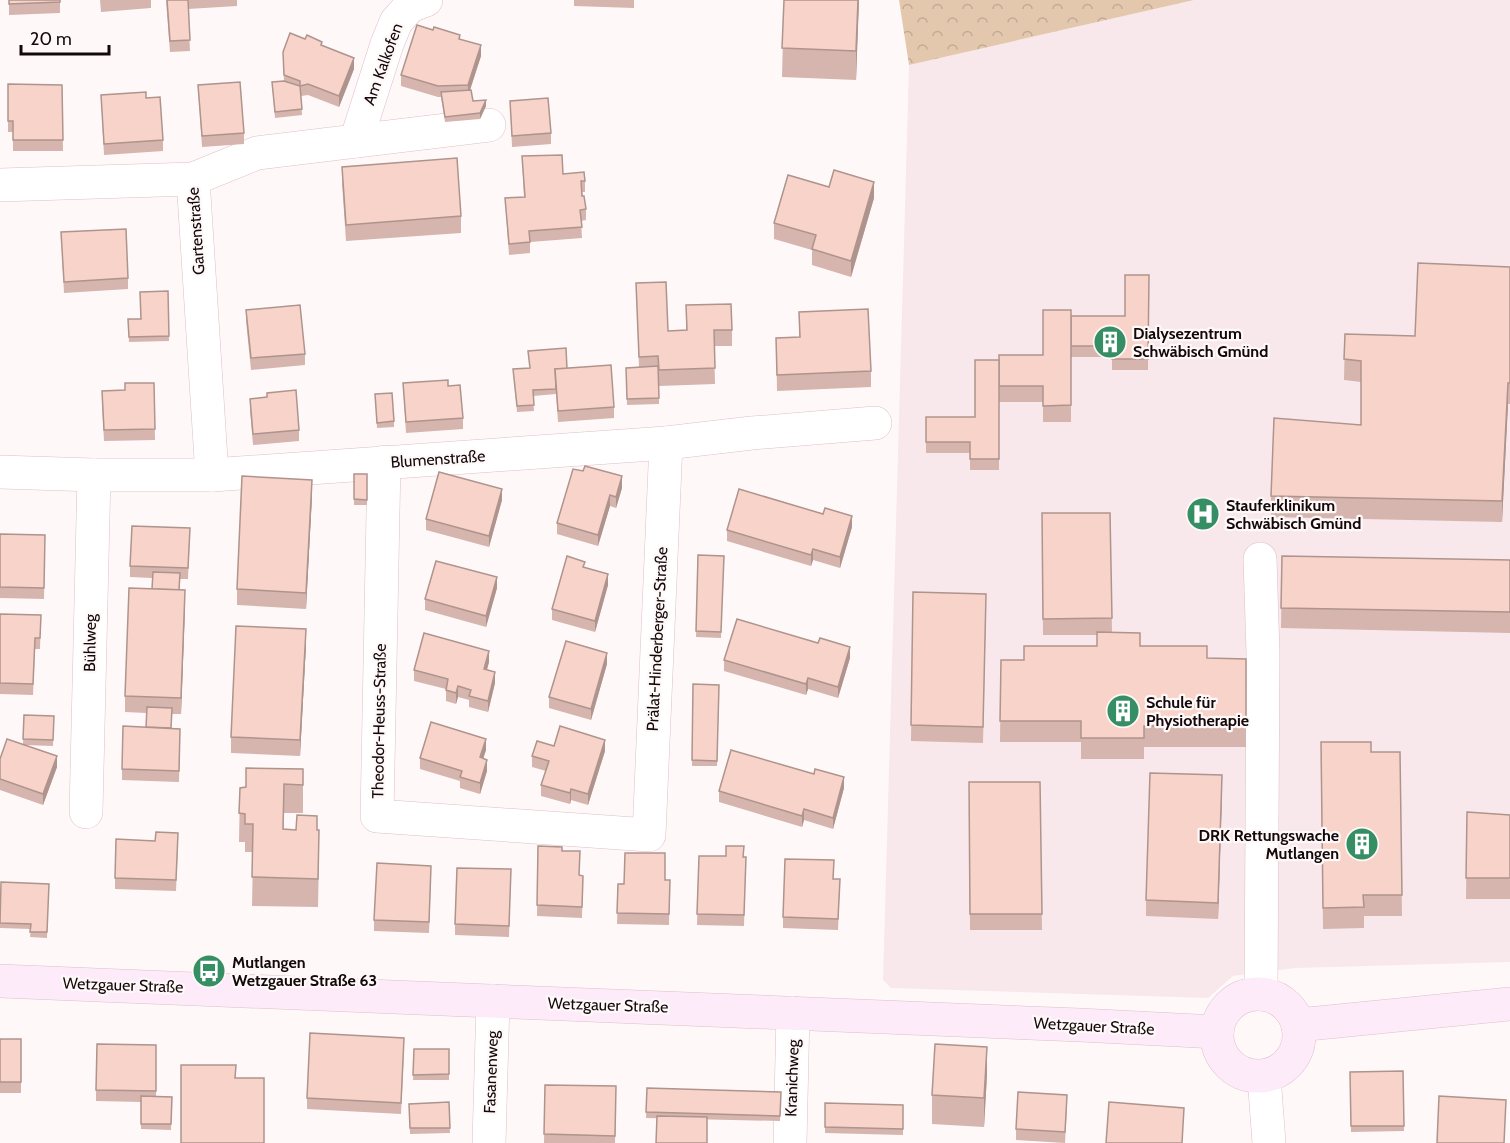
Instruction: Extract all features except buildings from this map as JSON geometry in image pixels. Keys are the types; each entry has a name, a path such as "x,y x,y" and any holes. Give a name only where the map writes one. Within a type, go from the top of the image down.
{"street":[{"name":"Am Kalkofen","path":"356,141 396,22 410,6 426,0"},
{"path":"193,179 257,153 489,125"},
{"name":"Gartenstraße","path":"0,185 193,179 212,475"},
{"name":"Blumenstraße","path":"0,472 212,475 666,443 875,423"},
{"name":"Prälat-Hinderberger-Straße","path":"649,835 666,443"},
{"name":"Theodor-Heuss-Straße","path":"384,462 377,816 649,835"},
{"name":"Bühlweg","path":"86,812 94,475"},
{"path":"1260,559 1263,653 1261,994"},
{"name":"Wetzgauer Straße","path":"0,981 1217,1032"},
{"path":"1261,994 1273,997 1293,1013 1298,1025 1299,1039 1296,1052 1277,1072 1264,1076 1240,1073 1230,1066 1217,1045 1219,1020 1236,1000 1248,995 1261,994"},
{"name":"Fasanenweg","path":"489,1143 493,1001"},
{"path":"1298,1025 1510,1004"},
{"name":"Kranichweg","path":"790,1143 794,1013"},
{"path":"1264,1076 1269,1143"}],"shaded area":[{"name":"Stauferklinikum Schwäbisch Gmünd","path":"1194,0 1510,0 1510,962 1296,968 1233,976 1208,998 891,988 883,980 909,65"}],"green space":[{"path":"899,0 1194,0 909,65"}],"place":[{"name":"Dialysezentrum Schwäbisch Gmünd","path":"1110,342"},
{"name":"Stauferklinikum Schwäbisch Gmünd","path":"1203,514"},
{"name":"Schule für Physiotherapie","path":"1123,711"},
{"name":"DRK Rettungswache Mutlangen","path":"1362,844"},
{"name":"Mutlangen Wetzgauer Straße 63","path":"209,971"}]}
